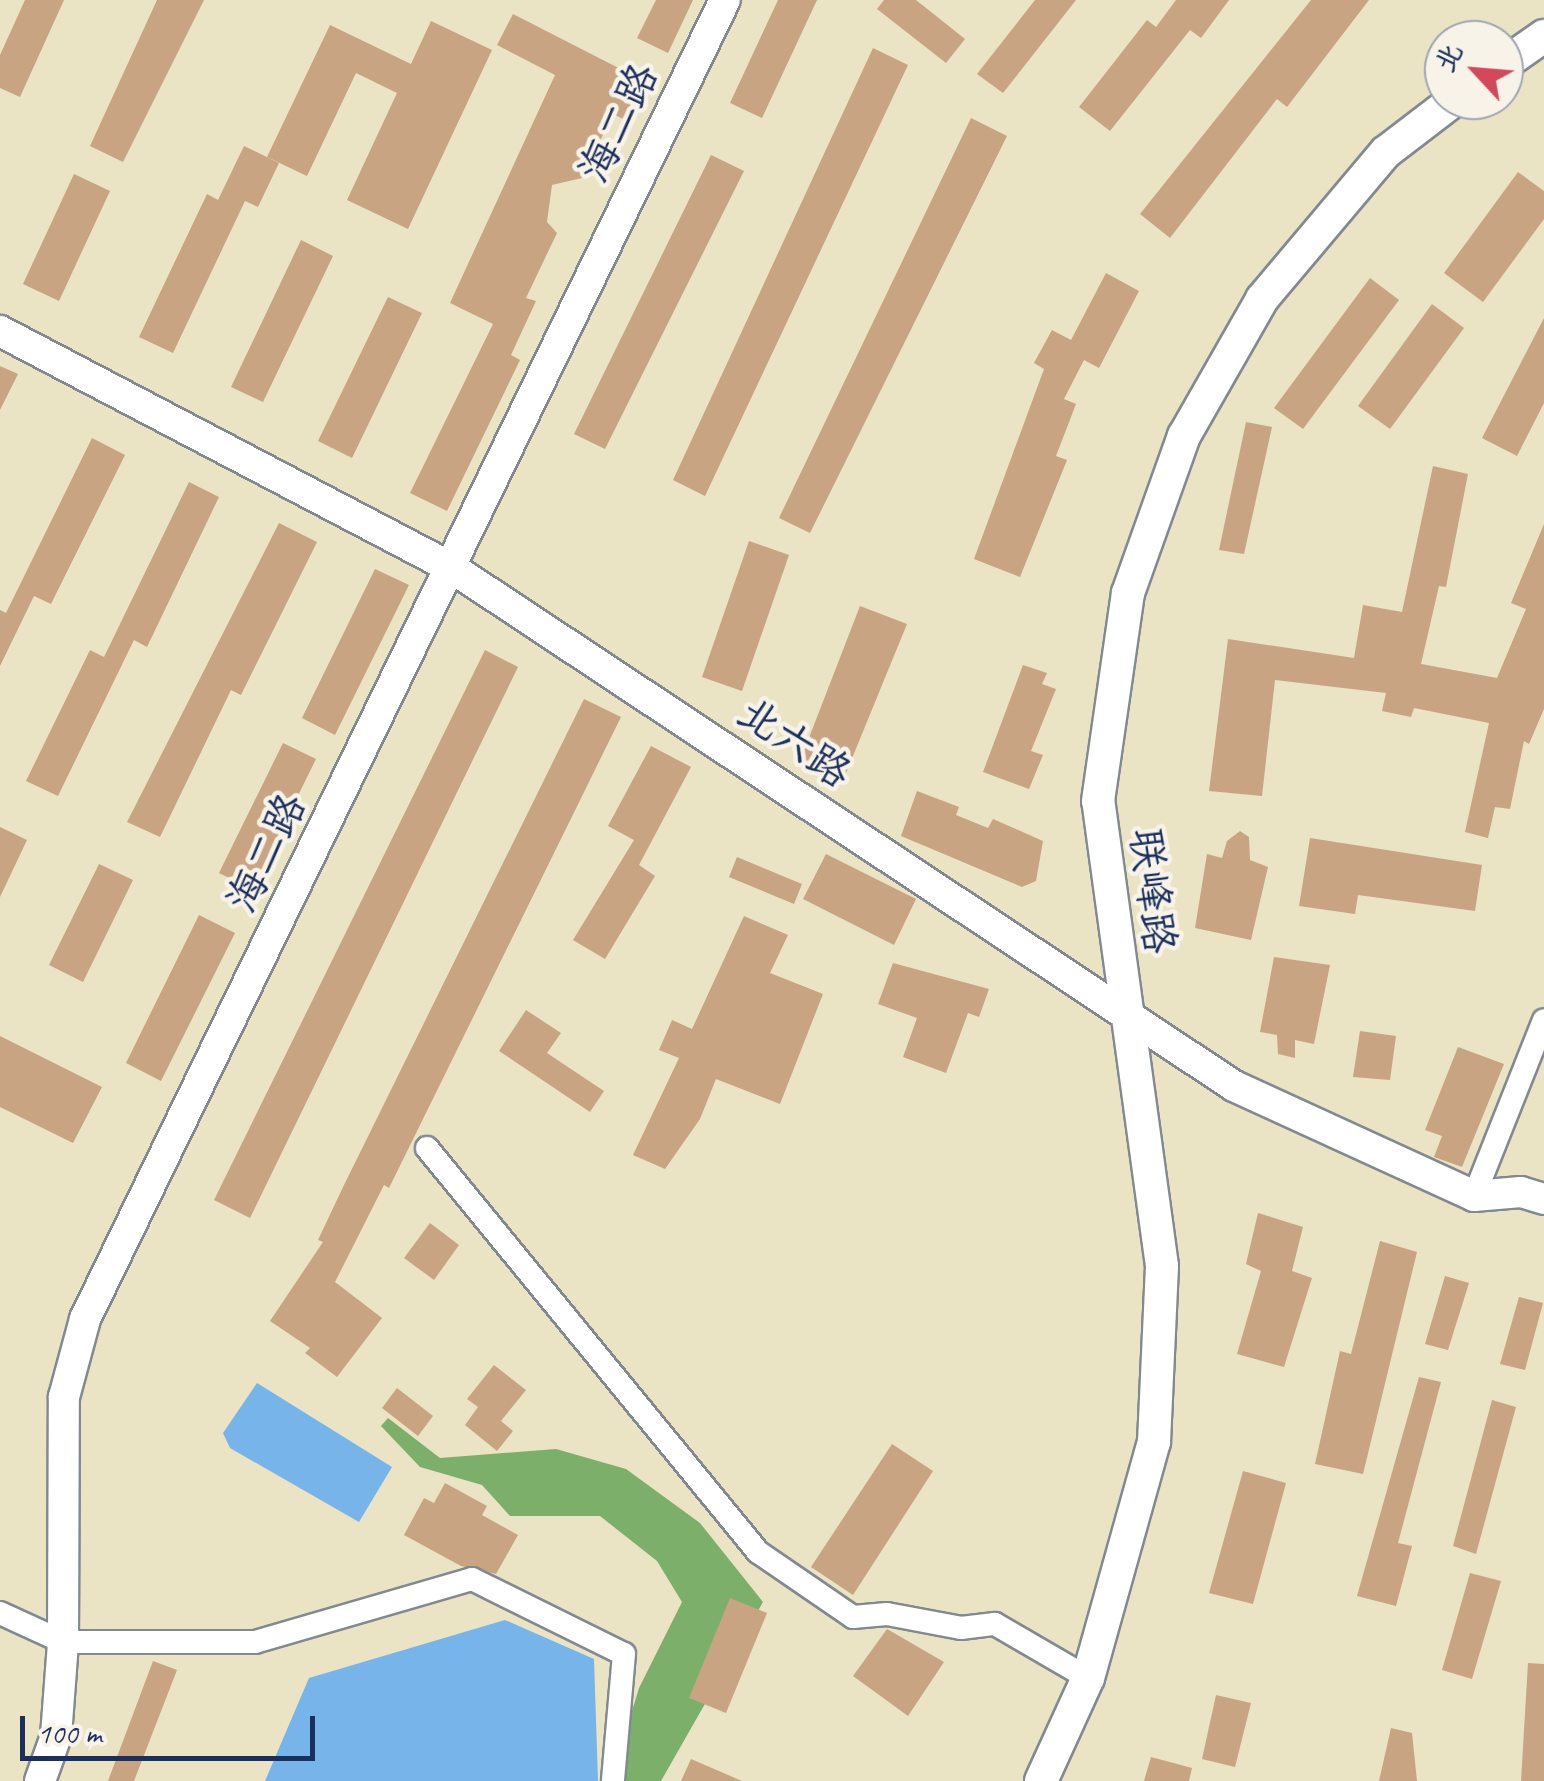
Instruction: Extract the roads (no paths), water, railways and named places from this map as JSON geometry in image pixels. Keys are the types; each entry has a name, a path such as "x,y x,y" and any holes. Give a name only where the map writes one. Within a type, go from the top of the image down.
{"main road":[{"name":"联峰路","path":"1042,1781 1088,1678 1154,1442 1162,1266 1098,801 1128,592 1177,454 1262,300 1386,152 1428,120"}],"street":[{"name":"海二路","path":"40,1781 56,1736 63,1642 64,1397 86,1319 726,0"},
{"name":"北六路","path":"0,332 452,568 1234,1086 1474,1196 1521,1192 1544,1199"},
{"path":"1474,1196 1544,1020"},
{"path":"427,1148 758,1552 854,1616 887,1614 960,1628 995,1624 1088,1678"},
{"path":"0,1613 63,1642 256,1642 472,1579 624,1654 613,1781"}],"water":[{"path":"257,1383 392,1467 359,1522 230,1448 223,1433"},
{"path":"505,1620 594,1659 598,1781 265,1781 309,1678"}]}
